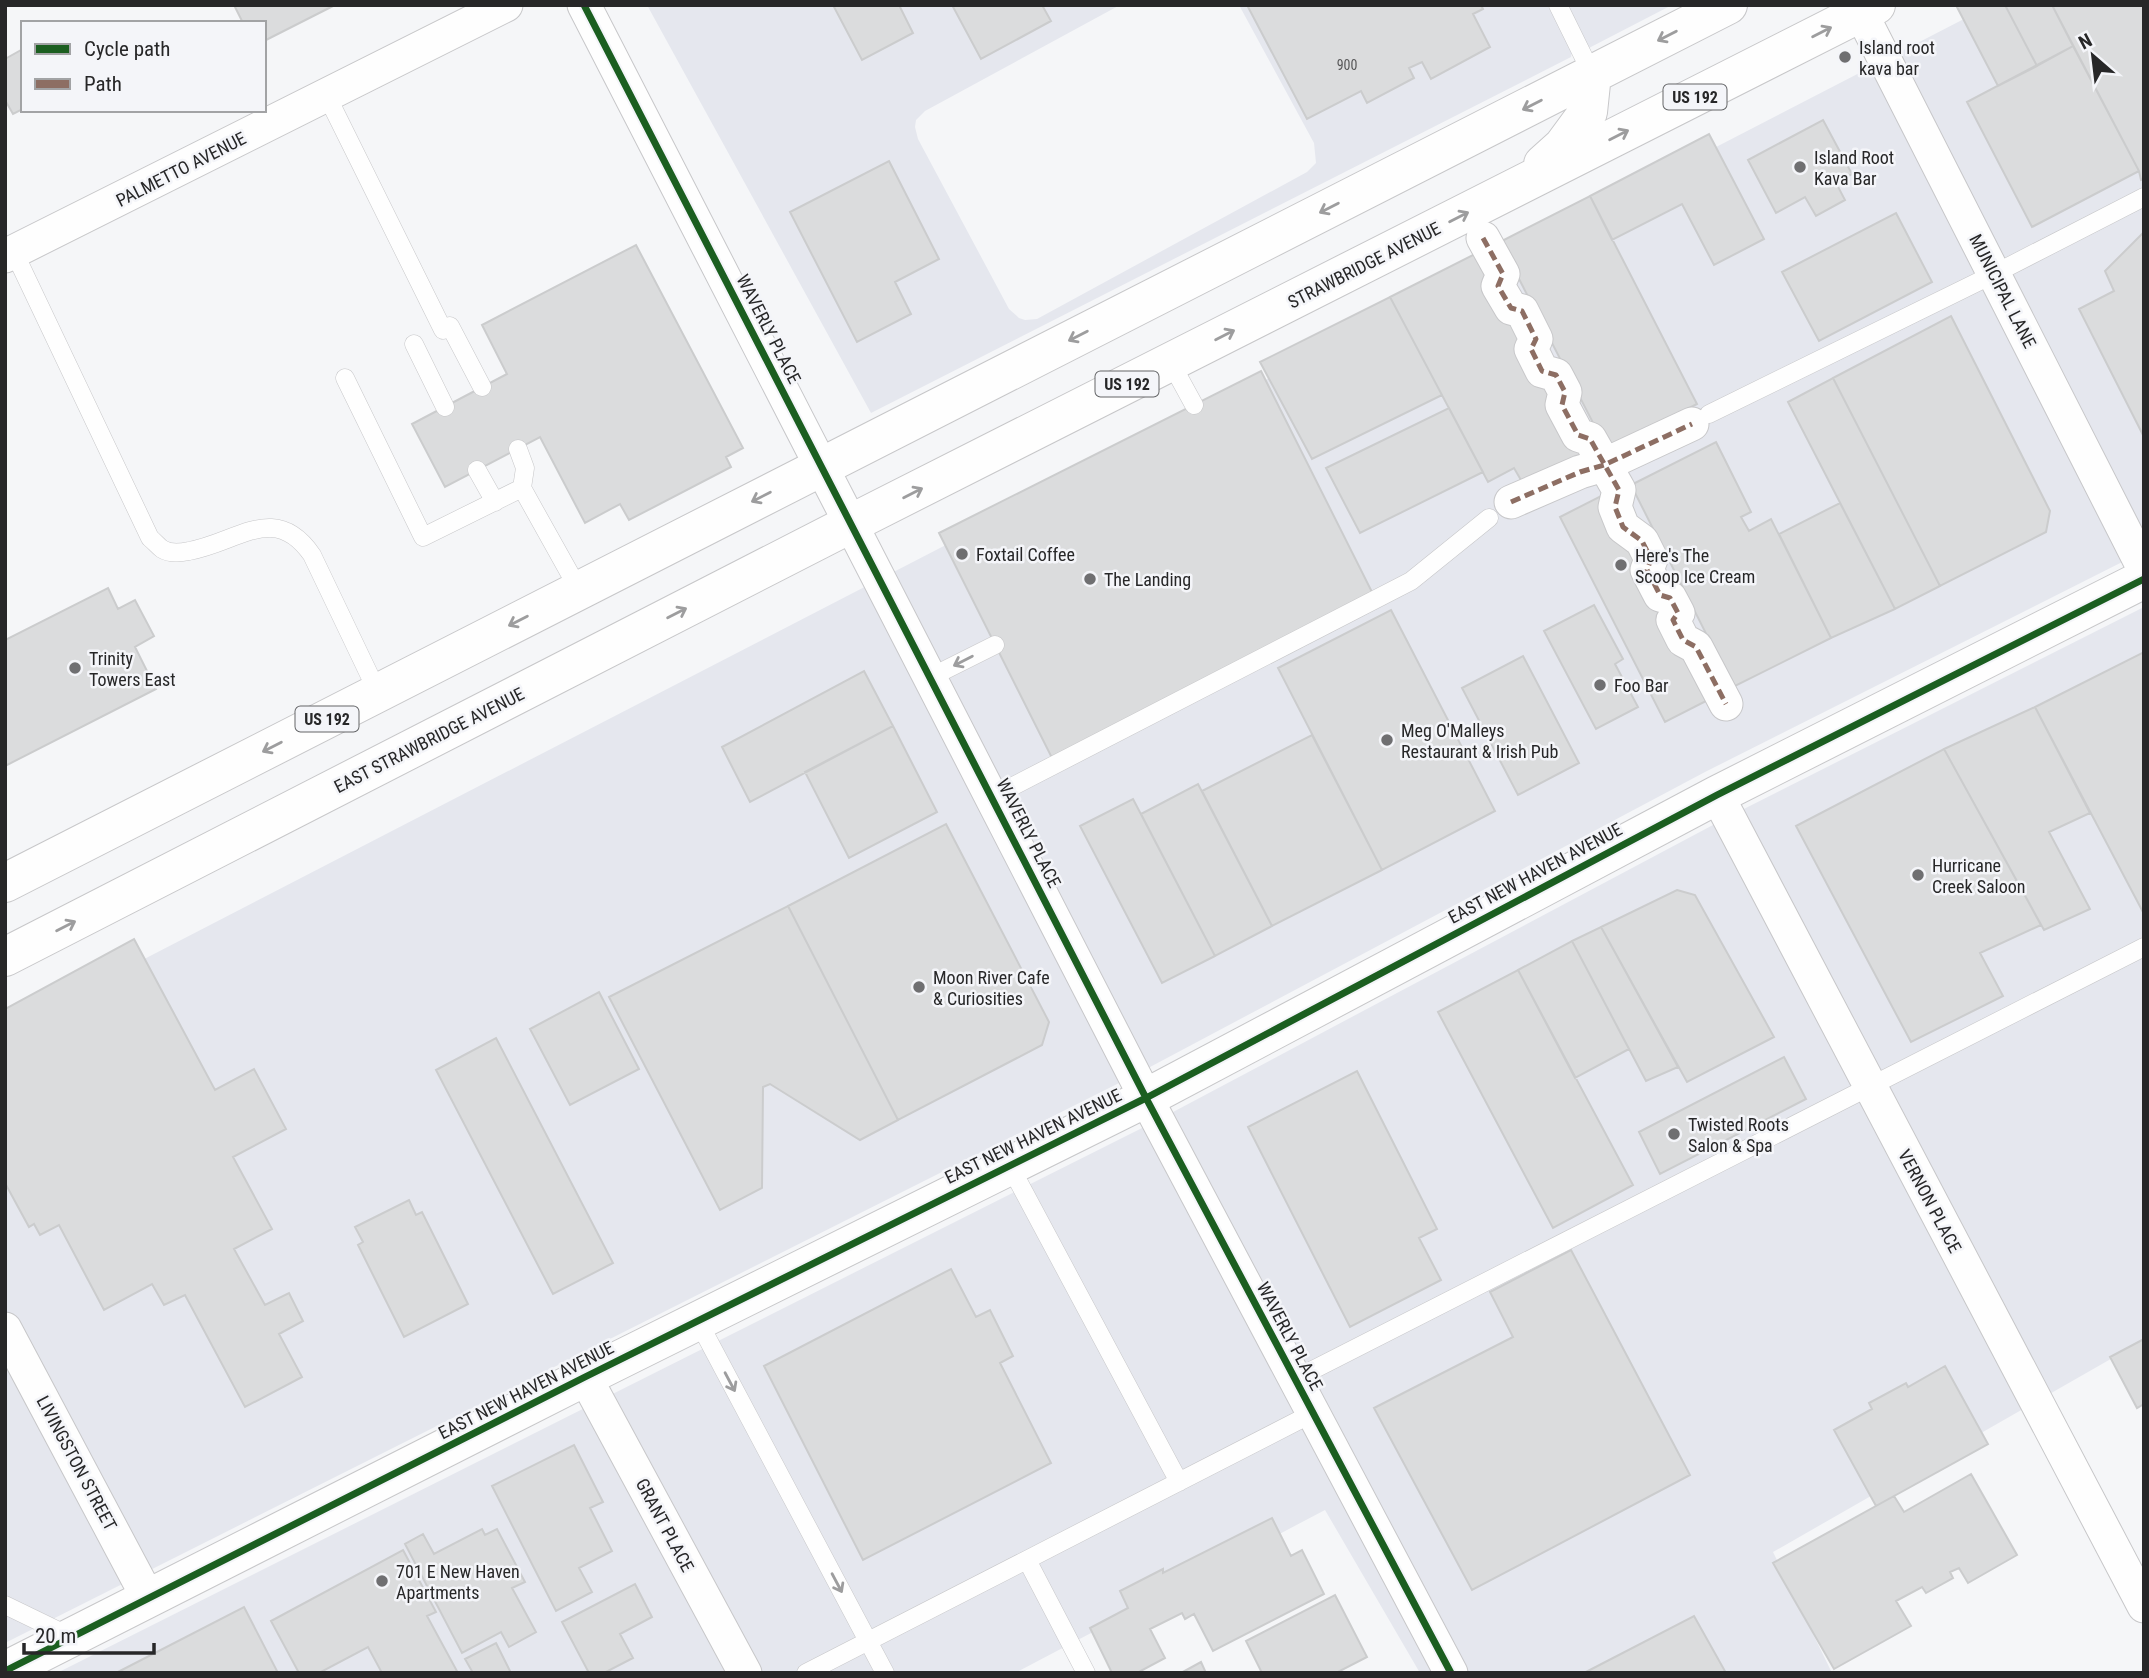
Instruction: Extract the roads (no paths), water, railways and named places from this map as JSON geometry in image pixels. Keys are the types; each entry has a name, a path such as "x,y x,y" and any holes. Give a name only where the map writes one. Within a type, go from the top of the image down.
{"main road":[{"name":"US 192","path":"5,883 1728,5"},
{"name":"STRAWBRIDGE AVENUE","path":"852,523 1866,8"},
{"path":"1515,188 1563,146 1588,112 1592,74"},
{"name":"EAST STRAWBRIDGE AVENUE","path":"5,957 852,523"},
{"name":"EAST NEW HAVEN AVENUE","path":"5,1671 585,1377 1146,1098 1717,795 2144,579"}],"street":[{"name":"PALMETTO AVENUE","path":"10,254 506,5"},
{"name":"WAVERLY PLACE","path":"584,5 1146,1098 1451,1673"},
{"name":"MUNICIPAL LANE","path":"1866,8 1994,274 2144,569"},
{"path":"1483,238 1503,274 1498,286 1511,308 1521,311 1536,339 1531,349 1542,371 1556,375 1565,392 1562,405 1578,435 1590,439 1619,490 1615,507 1623,527 1642,541 1651,559 1647,570 1660,595 1670,598 1678,613 1673,620 1683,640 1696,647 1726,704"},
{"path":"1500,510 1580,472 1604,465 1700,419"},
{"name":"VERNON PLACE","path":"1717,795 2144,1606"},
{"name":"LIVINGSTON STREET","path":"5,1329 148,1598"},
{"name":"GRANT PLACE","path":"585,1377 745,1673"}],"lane":[{"path":"1558,5 1592,74"},
{"path":"327,96 447,328 482,387"},
{"path":"1700,419 2144,197"},
{"path":"10,254 150,538 163,550 178,553 200,549 254,529 271,527 285,529 303,541 378,693"},
{"path":"414,344 445,407"},
{"path":"1171,363 1194,405"},
{"path":"345,378 423,537 522,488"},
{"path":"518,449 526,468 522,488 579,590"},
{"path":"477,470 495,502"},
{"path":"992,797 1411,580 1500,510"},
{"path":"931,677 995,645"},
{"path":"1295,1379 2144,947"},
{"path":"1010,1166 1180,1482"},
{"path":"698,1321 885,1673"},
{"path":"807,1673 1313,1413"},
{"path":"1027,1560 1086,1673"},
{"path":"5,1605 72,1637"}],"place":[{"name":"Island root kava bar","path":"1845,57"},
{"name":"Island Root Kava Bar","path":"1800,167"},
{"name":"Foxtail Coffee","path":"962,554"},
{"name":"Here's The Scoop Ice Cream","path":"1621,565"},
{"name":"The Landing","path":"1090,579"},
{"name":"Trinity Towers East","path":"75,668"},
{"name":"Foo Bar","path":"1600,685"},
{"name":"Meg O'Malleys Restaurant & Irish Pub","path":"1387,740"},
{"name":"Hurricane Creek Saloon","path":"1918,875"},
{"name":"Moon River Cafe & Curiosities","path":"919,987"},
{"name":"Twisted Roots Salon & Spa","path":"1674,1134"},
{"name":"701 E New Haven Apartments","path":"382,1581"}]}
